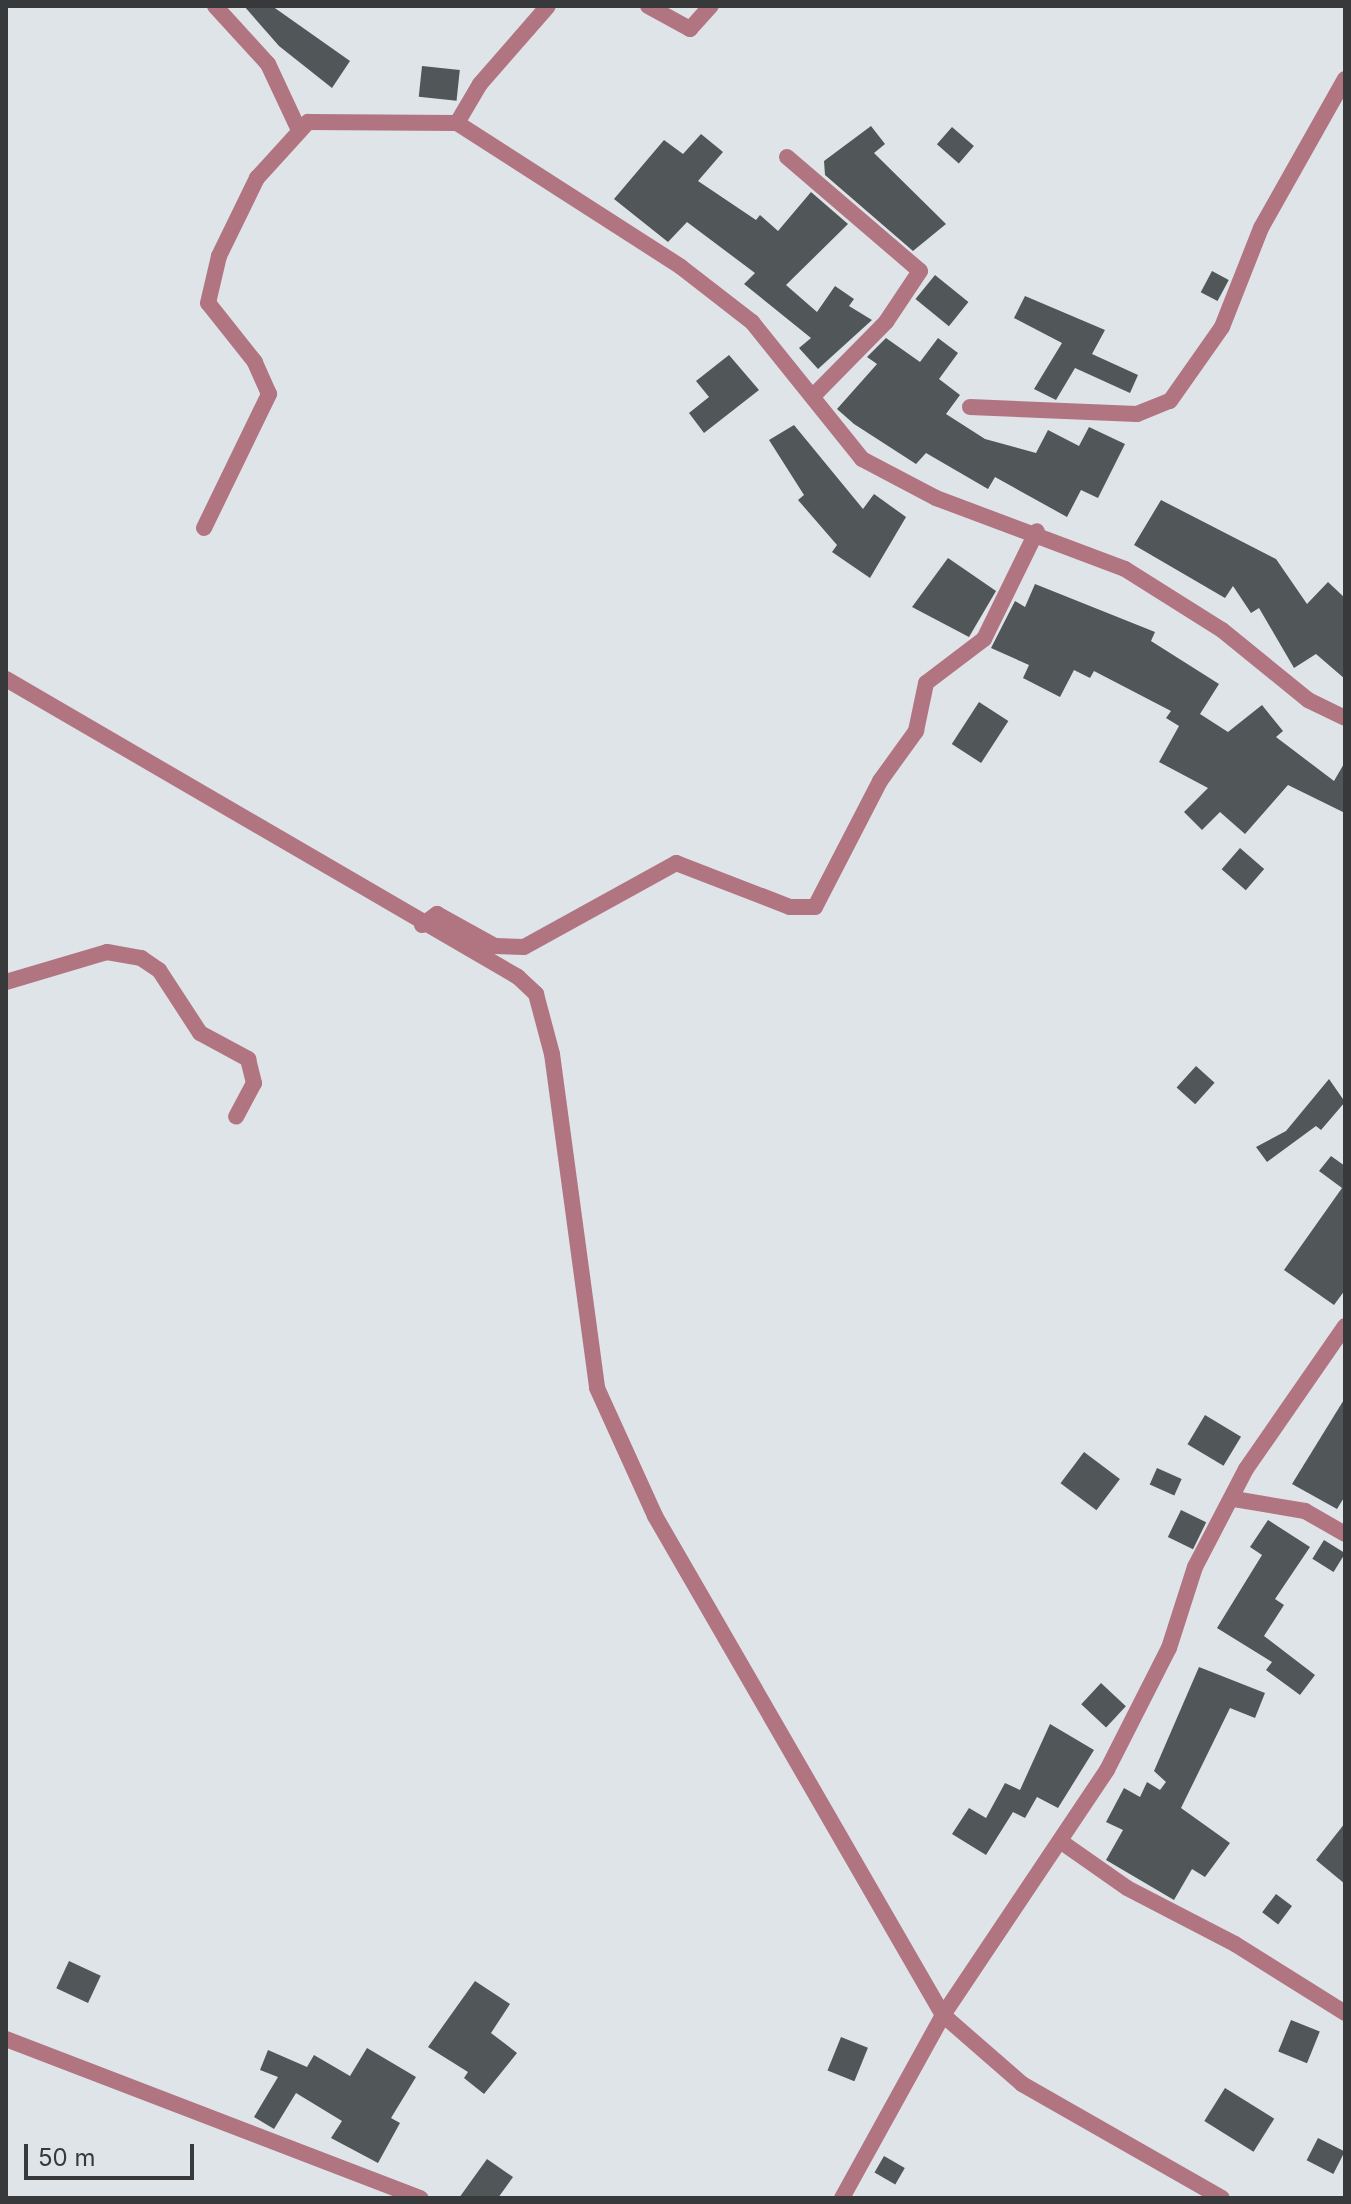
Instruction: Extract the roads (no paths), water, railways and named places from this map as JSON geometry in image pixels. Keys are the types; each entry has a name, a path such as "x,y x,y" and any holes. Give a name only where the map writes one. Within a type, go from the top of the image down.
{"street":[{"path":"215,6 268,64 298,128"},
{"path":"457,123 480,84 548,6"},
{"path":"648,6 690,29 711,6"},
{"path":"970,407 1137,414 1170,401 1222,327 1280,189 1345,79"},
{"path":"204,528 269,394 255,362 210,312 209,293 257,178 298,128 319,119 457,123 681,267 752,322 862,459 886,474 1037,531 1169,594 1308,700 1345,718"},
{"path":"787,157 920,271 886,322 813,396"},
{"path":"422,925 437,914 495,946 524,947 676,863 790,907 815,907 880,781 916,731 926,683 984,639 1037,531"},
{"path":"6,679 536,994 552,1054 593,1372 615,1436 943,2015 1022,2084 1222,2198"},
{"path":"6,982 107,952 141,958 159,970 200,1033 248,1059 254,1083 236,1117"},
{"path":"842,2198 943,2015 1060,1841 1138,1713 1195,1567 1269,1433 1345,1326"},
{"path":"1234,1499 1305,1511 1345,1534"},
{"path":"1060,1841 1127,1888 1235,1944 1345,2013"},
{"path":"6,2039 421,2198"}]}
